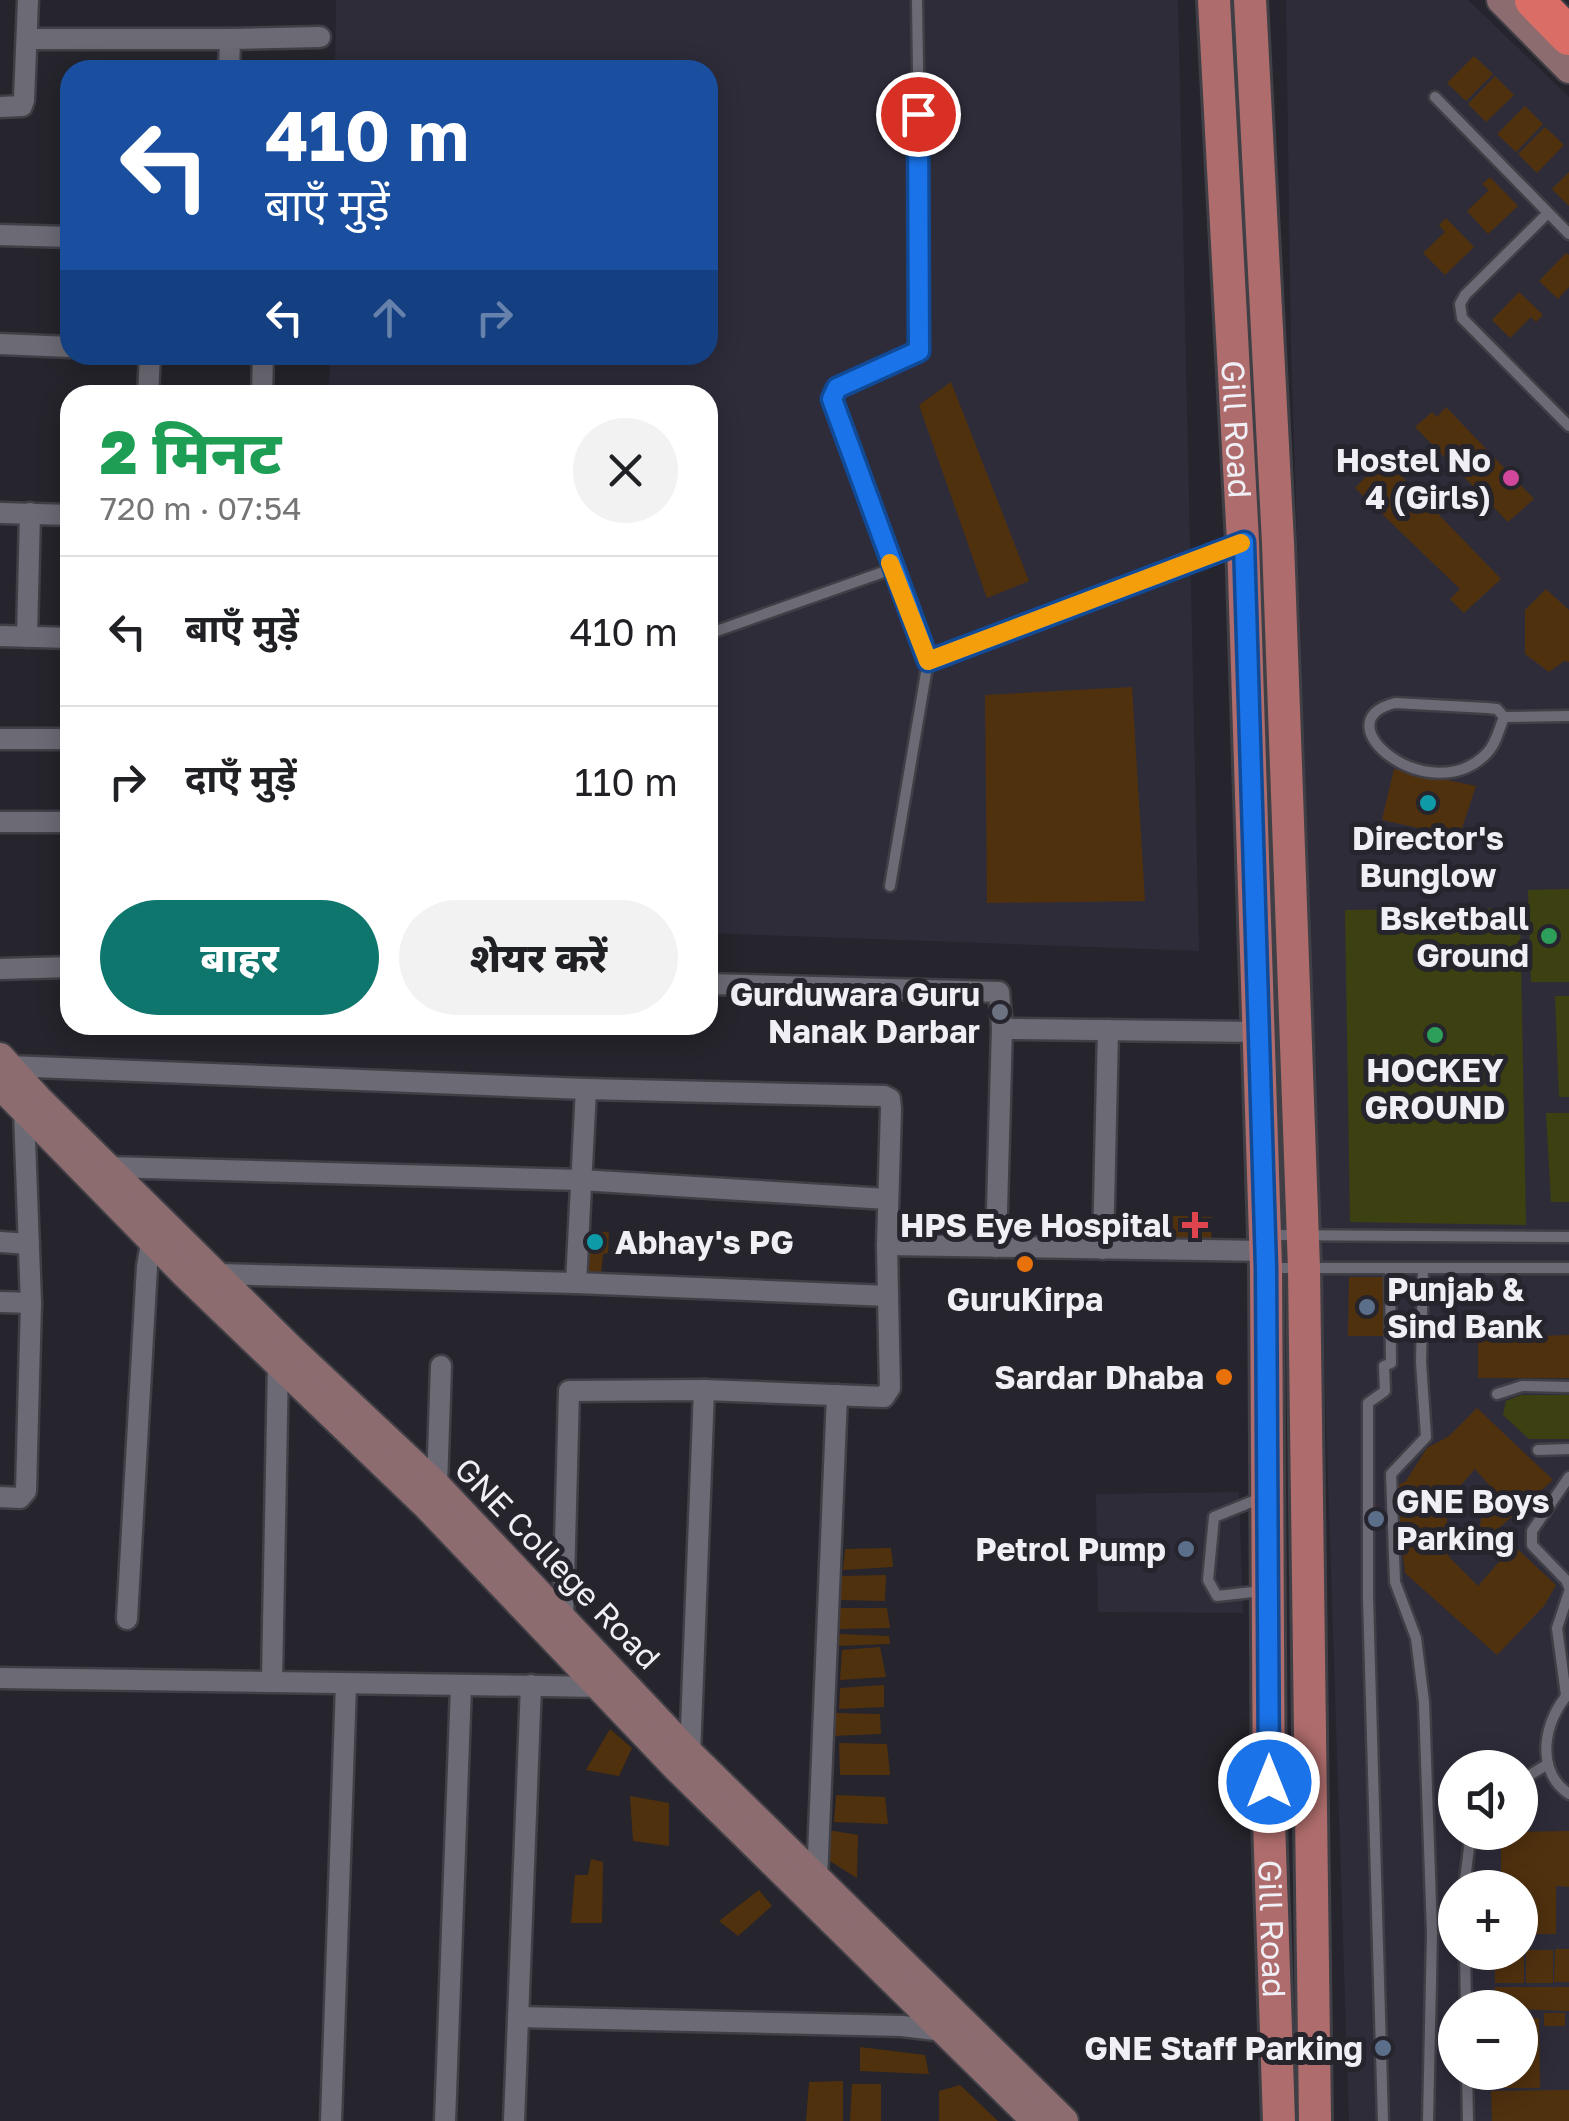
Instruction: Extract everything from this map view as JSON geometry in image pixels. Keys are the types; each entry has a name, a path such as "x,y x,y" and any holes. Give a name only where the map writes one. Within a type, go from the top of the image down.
{"highway":[{"path":"1534,0 1569,36"}],"main road":[{"name":"Gill Road","path":"1214,0 1244,542 1265,1251 1269,1820 1279,2121"},
{"name":"Gill Road","path":"1250,0 1278,543 1304,1268 1316,2121"}],"street":[{"path":"0,107 22,106 28,0"},
{"path":"1501,0 1569,69"},
{"path":"1556,0 1569,13"},
{"path":"28,36 320,37"},
{"path":"229,60 230,39"},
{"path":"0,235 60,237"},
{"path":"0,344 60,346"},
{"path":"0,513 60,515"},
{"path":"27,637 30,514"},
{"path":"0,636 60,638"},
{"path":"0,740 60,739"},
{"path":"0,822 60,822"},
{"path":"0,969 60,967"},
{"path":"718,984 999,992 1002,1027 996,1248"},
{"path":"1002,1027 1258,1032"},
{"path":"1104,1249 1108,1030"},
{"path":"2,1071 890,1099 888,1394 569,1391 563,1620"},
{"name":"GNE College Road","path":"2,1071 24,1112 156,1228 218,1274 292,1350 438,1486 690,1754 1064,2121"},
{"name":"GNE College Road","path":"2,1071 108,1167 156,1228 278,1364 428,1507 676,1767 1036,2121"},
{"path":"576,1283 586,1090"},
{"path":"0,1497 20,1498 26,1491 30,1303 24,1112"},
{"path":"108,1167 580,1180 888,1199"},
{"path":"126,1619 156,1228"},
{"path":"0,1242 28,1244"},
{"path":"888,1246 1265,1251"},
{"path":"218,1274 888,1296"},
{"path":"0,1302 30,1303"},
{"path":"272,1680 278,1364"},
{"path":"438,1486 441,1366"},
{"path":"690,1754 704,1390"},
{"path":"817,1880 837,1395"},
{"path":"0,1678 602,1687"},
{"path":"330,2121 346,1684"},
{"path":"514,2121 531,1685"},
{"path":"445,2121 461,1686"},
{"path":"518,2018 944,2030"}],"lane":[{"path":"890,886 928,661 832,392 915,355 922,343 917,0"},
{"path":"1436,96 1569,234"},
{"path":"1548,212 1465,294 1460,312 1569,426"},
{"path":"928,661 1244,542"},
{"path":"718,630 892,569"},
{"path":"1394,703 1497,709 1504,718 1489,752 1459,770 1438,773 1410,767 1378,748 1370,736 1369,725 1381,708 1394,703"},
{"path":"1504,718 1569,716"},
{"path":"1265,1251 1302,1234 1569,1237"},
{"path":"1265,1251 1304,1268 1569,1268"},
{"path":"1383,2121 1368,1404 1385,1391 1384,1366 1391,1363 1390,1268"},
{"path":"1423,1268 1426,1437 1391,1474 1394,1582 1416,1638 1424,1702 1432,1933 1428,2121"},
{"path":"1496,1394 1522,1386 1569,1386"},
{"path":"1538,1450 1569,1449"},
{"path":"1569,1477 1532,1531 1532,1544 1566,1580 1569,1590 1556,1628 1568,1694 1552,1716 1546,1740 1548,1764 1559,1787 1569,1794"},
{"path":"1267,1496 1214,1517 1208,1580 1217,1596 1268,1590"},
{"path":"1538,1770 1548,1764"},
{"path":"1467,2090 1468,2121"}],"shaded area":[{"path":"336,0 1178,0 1199,951 718,933 718,385 329,385 330,365 718,365 718,60 335,60"},
{"path":"1286,0 1468,0 1569,97 1569,2121 1349,2121 1291,350"},
{"name":"Petrol Pump","path":"1239,1492 1243,1613 1098,1612 1096,1494"}],"green space":[{"name":"Bsketball Ground","path":"1569,889 1569,982 1531,982 1528,890"},
{"name":"HOCKEY GROUND","path":"1520,908 1526,1225 1350,1222 1345,910"},
{"path":"1555,996 1569,996 1569,1097 1559,1097"},
{"path":"1546,1113 1569,1113 1569,1202 1551,1202"},
{"path":"1521,1395 1569,1395 1569,1439 1529,1439 1503,1415 1506,1401"}],"building":[{"path":"1474,56 1493,74 1466,101 1447,83"},
{"path":"1495,76 1514,95 1486,122 1468,104"},
{"path":"1525,106 1543,124 1516,152 1497,134"},
{"path":"1545,127 1564,145 1537,173 1518,154"},
{"path":"1569,172 1569,206 1552,189"},
{"path":"1490,177 1518,206 1488,234 1467,211 1489,190 1482,184"},
{"path":"1446,218 1474,247 1445,275 1423,253 1445,232 1439,225"},
{"path":"1566,253 1569,287 1558,299 1539,281"},
{"path":"1519,292 1543,315 1536,322 1531,317 1510,338 1492,320"},
{"path":"951,382 1029,581 987,598 919,405"},
{"path":"1446,407 1534,499 1508,522 1415,427 1432,412 1437,417"},
{"path":"1384,458 1501,579 1464,613 1450,599 1460,589 1355,488"},
{"path":"1546,589 1569,610 1569,662 1564,661 1549,672 1525,654 1525,610"},
{"path":"1132,687 1145,901 987,903 985,695"},
{"name":"Director's Bunglow","path":"1394,769 1476,786 1459,837 1382,820"},
{"path":"1156,1215 1212,1217 1211,1245 1155,1243"},
{"name":"Abhay's PG","path":"581,1231 609,1232 601,1274 579,1272"},
{"name":"Punjab & Sind Bank","path":"1349,1277 1386,1277 1386,1336 1348,1336"},
{"path":"1569,1335 1569,1378 1478,1378 1478,1338"},
{"path":"1477,1408 1553,1480 1497,1530 1556,1585 1544,1606 1497,1655 1405,1573 1392,1488 1406,1481 1427,1448 1449,1436","holes":["1475,1469 1499,1496 1481,1518 1479,1536 1499,1553 1499,1562 1478,1586 1449,1557 1446,1502"]},
{"path":"891,1548 893,1567 843,1570 845,1549"},
{"path":"886,1575 885,1601 838,1600 838,1576"},
{"path":"840,1608 887,1608 890,1628 840,1629"},
{"path":"839,1634 889,1636 890,1644 835,1646"},
{"path":"880,1647 886,1677 840,1680 842,1650"},
{"path":"884,1685 884,1707 839,1709 840,1688"},
{"path":"835,1713 880,1714 881,1734 832,1736"},
{"path":"610,1729 632,1748 619,1776 586,1770"},
{"path":"839,1743 887,1744 890,1775 840,1775"},
{"path":"836,1795 885,1797 888,1824 834,1822"},
{"path":"630,1796 669,1803 669,1846 633,1841"},
{"path":"828,1830 858,1835 857,1878 828,1860"},
{"path":"1538,1831 1569,1831 1569,1887 1556,1886 1556,1934 1538,1934 1538,1870 1501,1870 1501,1850 1538,1850"},
{"path":"591,1859 603,1862 602,1923 571,1923 575,1875 588,1875"},
{"path":"759,1890 772,1906 738,1936 719,1921"},
{"path":"1555,1949 1569,1949 1569,1982 1554,1982"},
{"path":"1538,1950 1553,1950 1553,1983 1526,1983 1526,1970 1538,1970"},
{"path":"1495,1970 1524,1970 1524,1983 1495,1983"},
{"path":"1553,1987 1554,1991 1554,1987 1569,1987 1569,2011 1538,2010 1538,1990 1495,1990"},
{"path":"1544,2013 1565,2013 1565,2026 1544,2026"},
{"path":"1538,2018 1539,2018 1538,2088"},
{"path":"860,2047 925,2055 929,2074 860,2071"},
{"path":"843,2081 843,2121 806,2121 809,2082"},
{"path":"852,2084 881,2084 881,2121 850,2121"},
{"path":"960,2085 998,2121 939,2121 939,2091"},
{"path":"1569,2090 1569,2121 1492,2121 1491,2091"}],"slow traffic":[{"path":"890,563 928,661 1241,543"}],"place":[{"name":"Hostel No 4 (Girls)","path":"1511,478"},
{"name":"Director's Bunglow","path":"1428,803"},
{"name":"Bsketball Ground","path":"1549,936"},
{"name":"Gurduwara Guru Nanak Darbar","path":"1000,1012"},
{"name":"HOCKEY GROUND","path":"1435,1035"},
{"name":"HPS Eye Hospital","path":"1195,1225"},
{"name":"Abhay's PG","path":"595,1242"},
{"name":"GuruKirpa","path":"1025,1264"},
{"name":"Punjab & Sind Bank","path":"1367,1307"},
{"name":"Sardar Dhaba","path":"1224,1377"},
{"name":"GNE Boys Parking","path":"1376,1519"},
{"name":"Petrol Pump","path":"1186,1549"},
{"name":"GNE Staff Parking","path":"1383,2048"}],"route":[{"path":"918,114 922,343 915,355 837,388 832,399 928,661 1244,542 1266,1268 1269,1782"}]}
